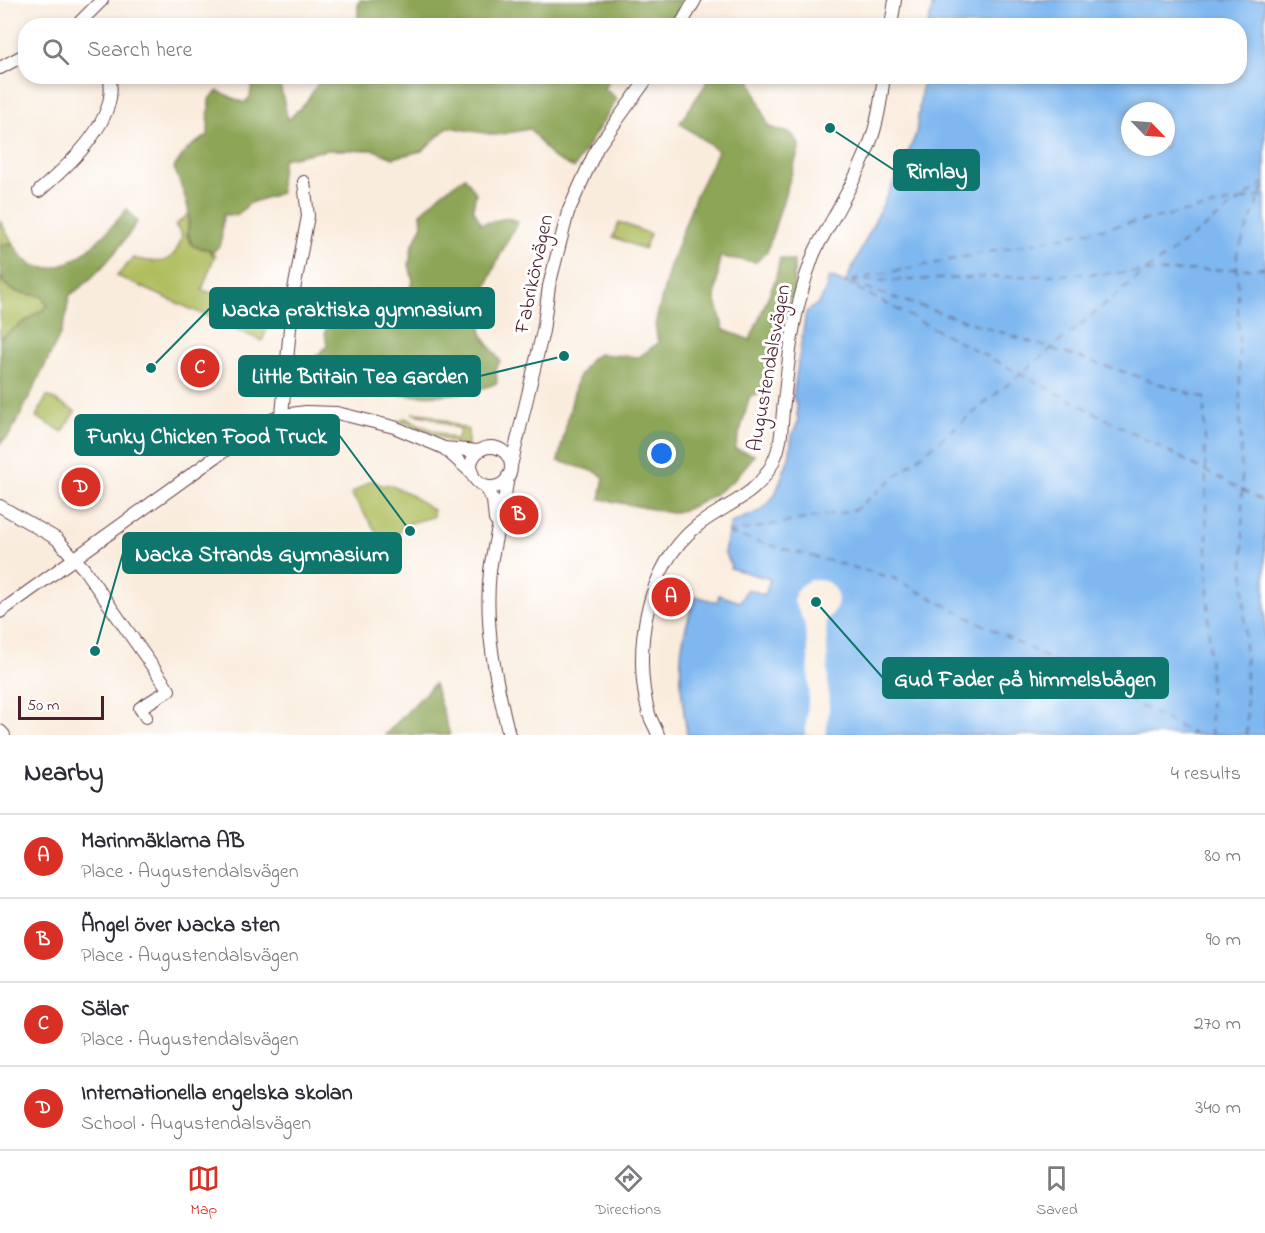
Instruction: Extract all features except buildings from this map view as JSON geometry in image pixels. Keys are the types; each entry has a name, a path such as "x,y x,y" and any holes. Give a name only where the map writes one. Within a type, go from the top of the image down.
{"street":[{"path":"84,18 102,0"},
{"path":"685,18 695,0"},
{"path":"892,18 895,0"},
{"path":"0,68 18,58"},
{"path":"39,191 73,161 104,115 110,99 109,84"},
{"name":"Fabrikörvägen","path":"510,471 543,331 549,286 568,212 597,148 643,84"},
{"name":"Augustendalsvägen","path":"658,735 650,716 642,676 647,617 657,581 669,558 689,533 757,487 768,474 776,458 782,440 783,405 800,297 813,255 870,143 883,84"},
{"path":"282,415 293,295 308,216 304,182"},
{"path":"0,612 254,431 282,415 306,412 337,413 422,437 444,448 472,473 478,483 484,486 495,486 505,481 510,471"},
{"path":"472,473 471,461 478,451 506,441 520,427"},
{"path":"494,447 504,451 510,471 496,531 489,579 489,616 497,681 509,735"},
{"path":"444,448 478,451"},
{"path":"484,486 494,500 496,531"},
{"path":"0,506 49,533 74,558 170,690 140,708 146,717"},
{"path":"0,731 4,735"}],"green space":[{"path":"360,0 684,0 673,18 358,18"},
{"path":"252,84 280,84 288,120 307,101 318,84 607,84 604,88 617,99 574,168 552,157 530,129 496,135 448,127 422,151 393,158 374,150 327,150 283,159 281,193 250,203 237,215 223,215 221,244 211,254 210,250 193,246 188,234 188,208 174,168 188,149 208,136 209,99 218,91 244,103 250,97"},
{"path":"706,84 752,84 769,127 792,134 800,146 767,252 756,262 720,257 715,298 724,330 750,340 776,278 780,258 794,261 794,291 786,322 774,352 768,391 750,396 735,449 755,455 734,480 714,495 687,509 672,513 600,499 604,477 596,472 558,461 577,379 591,358 599,354 639,357 658,343 655,324 670,266 695,197 718,151 680,123"},
{"path":"465,177 476,193 473,208 481,224 507,218 518,221 485,291 480,320 482,333 500,361 496,369 497,383 462,393 425,396 333,390 320,386 306,366 327,346 325,332 327,320 346,318 367,320 401,306 413,281 409,265 412,246 422,227 421,213 443,192"},
{"path":"127,209 137,222 106,262 69,296 60,335 20,416 8,437 0,443 0,338 48,306 42,296 18,292 5,284 2,278 0,245 13,244 24,259 38,267 52,268 67,263 95,244"},
{"path":"189,214 187,236 193,246 210,250 211,254 215,255 202,290 262,308 276,317 269,325 262,341 117,276 133,258 159,262 171,257 182,235 175,225"},
{"path":"0,221 13,244 0,245"},
{"path":"619,222 650,234 644,249 613,237"},
{"path":"0,277 3,283 12,290 42,296 48,306 0,338"},
{"path":"47,396 75,411 63,432 36,417"},
{"path":"412,413 429,414 468,430 468,447 400,421 405,418 456,440 461,430 432,418"},
{"path":"371,480 406,492 433,510 433,517 403,525 397,536 384,539 378,534 351,494"},
{"path":"434,684 450,735 385,735"}],"water":[{"path":"934,0 1265,0 1265,735 687,735 681,657 695,596 717,602 719,595 740,602 747,589 765,595 770,579 730,568 731,564 724,552 731,523 762,510 775,495 789,457 792,436 798,422 793,396 806,312 822,298 829,277 845,283 916,134 922,84 1247,84 1247,18 930,18"}],"pier":[{"path":"819,579 829,583 835,589 838,600 836,609 826,621 829,708 826,735 805,735 809,692 808,649 804,622 794,602 795,593 801,585 810,580"}],"ferry route":[{"path":"1146,271 1265,182"},
{"path":"1247,735 1237,254 1265,183"},
{"path":"1242,200 1265,195"},
{"path":"852,280 1238,201"},
{"path":"1265,268 845,282 1265,502"},
{"path":"728,533 855,510 1142,274"},
{"path":"852,284 1204,398 1211,735"},
{"path":"729,534 893,578 1196,735"}],"place":[{"name":"Rimlay","path":"830,128"},
{"name":"Little Britain Tea Garden","path":"564,356"},
{"name":"Nacka praktiska gymnasium","path":"151,368"},
{"name":"Sälar","path":"200,368"},
{"name":"Internationella engelska skolan","path":"81,487"},
{"name":"Ängel över Nacka sten","path":"519,515"},
{"name":"Funky Chicken Food Truck","path":"410,531"},
{"name":"Marinmäklarna AB","path":"671,597"},
{"name":"Gud Fader på himmelsbågen","path":"816,602"},
{"name":"Nacka Strands Gymnasium","path":"95,651"}]}
